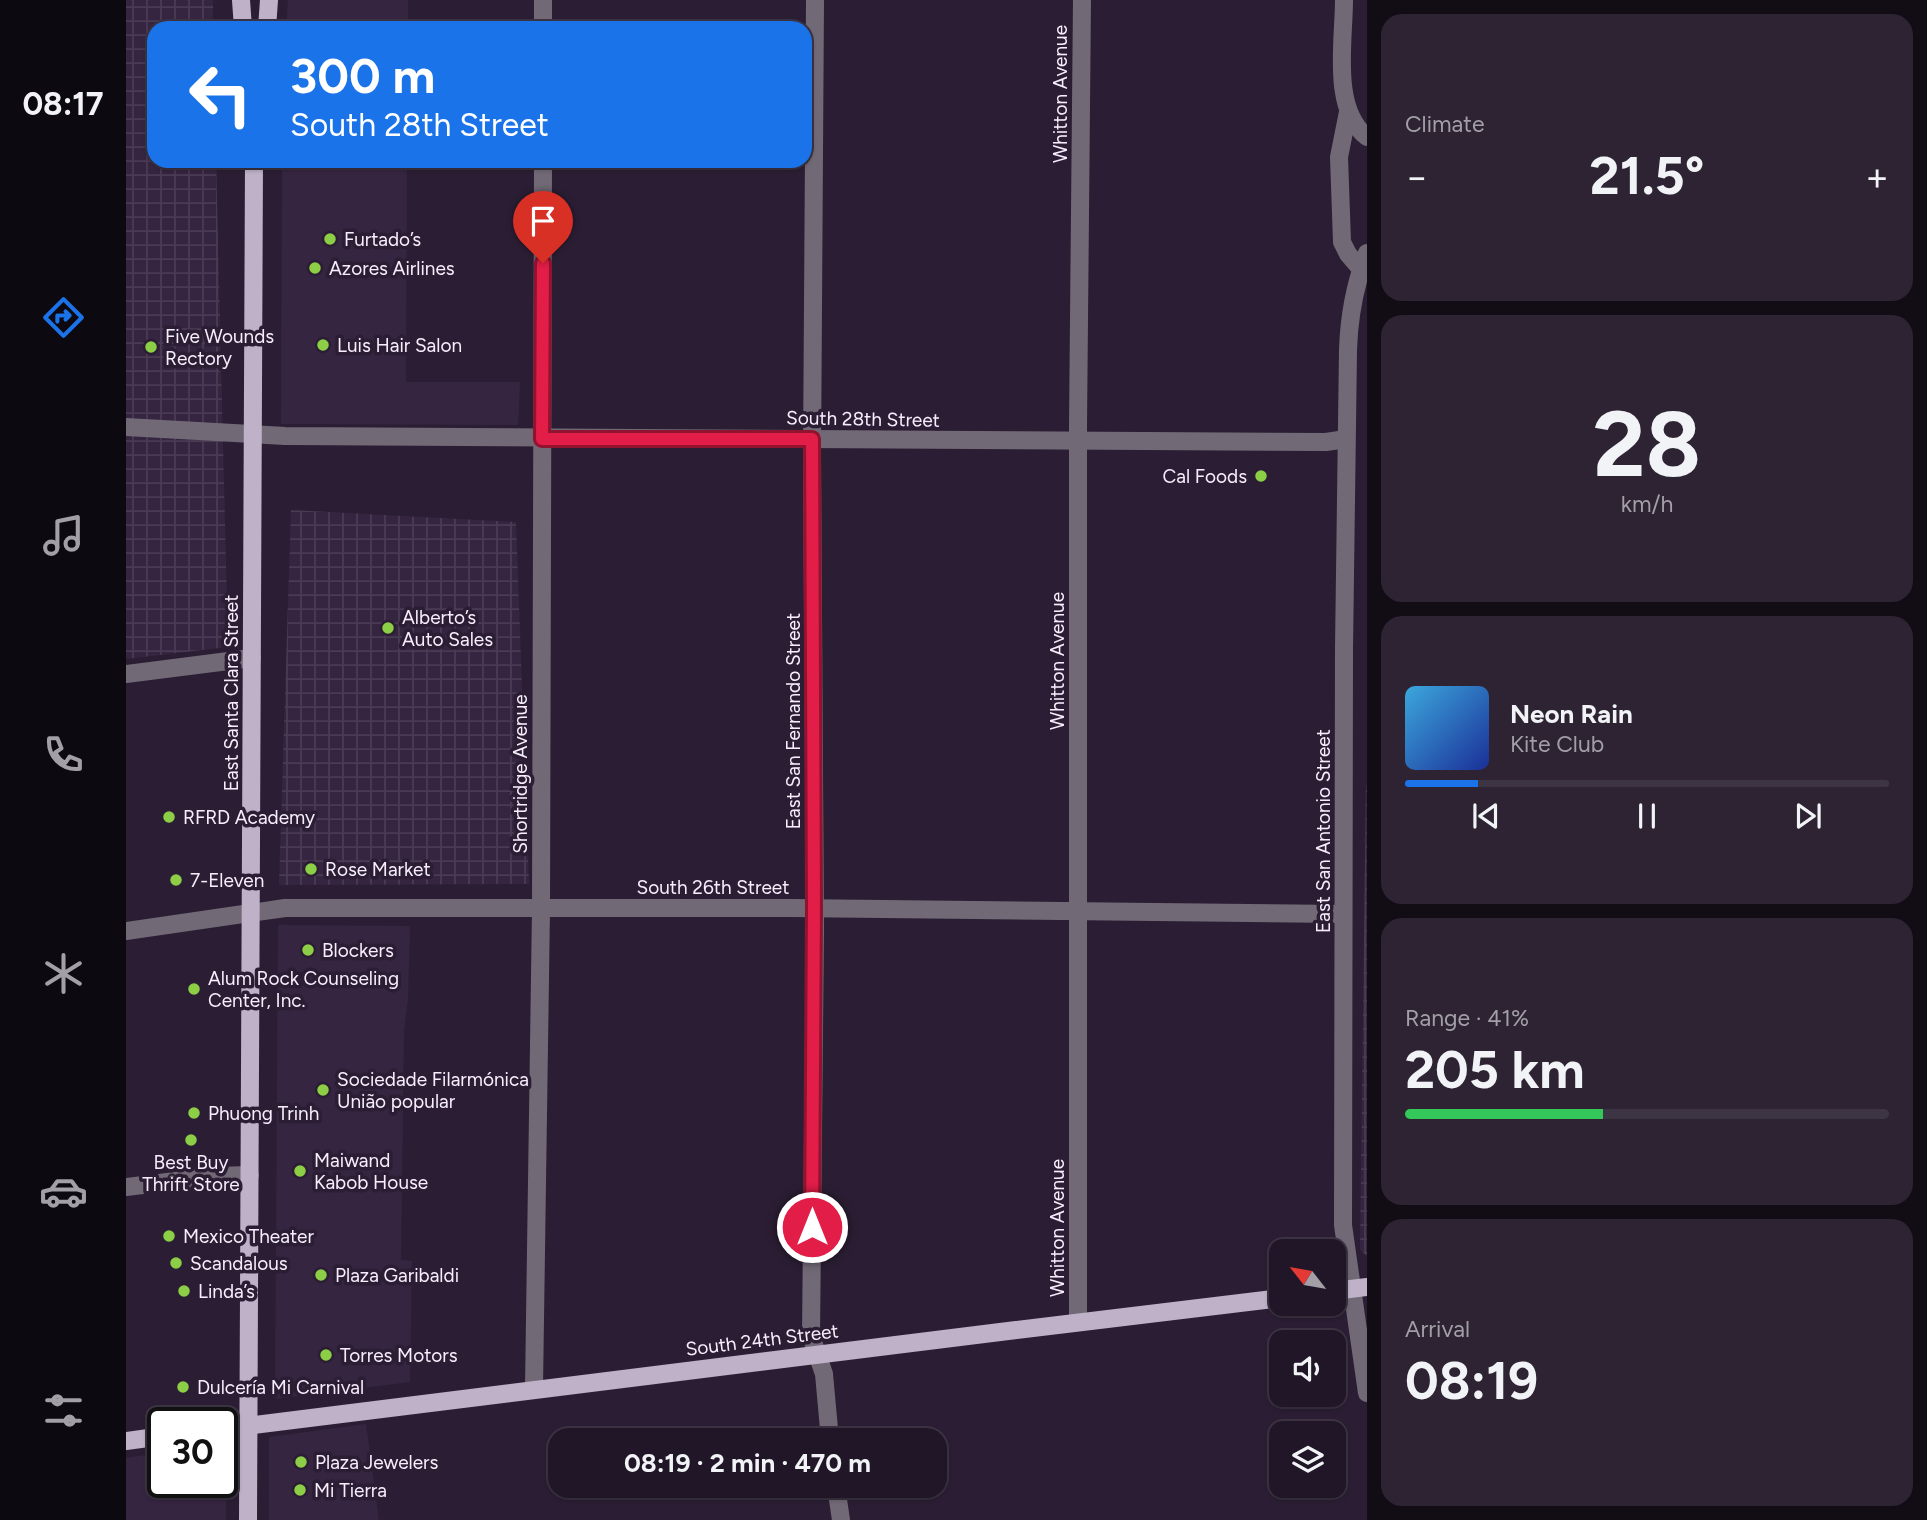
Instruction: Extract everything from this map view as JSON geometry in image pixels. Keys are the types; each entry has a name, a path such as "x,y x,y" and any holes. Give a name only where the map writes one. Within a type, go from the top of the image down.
{"main road":[{"path":"241,0 242,21"},
{"path":"268,21 269,0"},
{"name":"East Santa Clara Street","path":"248,1520 252,435 256,242 254,168"},
{"name":"South 24th Street","path":"238,1427 534,1387 1269,1299"},
{"path":"126,1441 147,1438"}],"street":[{"path":"543,0 543,21"},
{"name":"East San Fernando Street","path":"815,0 811,1336 824,1374 829,1428"},
{"name":"Whitton Avenue","path":"1078,1322 1077,911 1082,0"},
{"name":"East San Antonio Street","path":"1344,0 1343,86 1348,111 1339,157 1342,242 1348,254 1364,261 1349,332 1346,439 1343,1225 1360,1288 1367,1393"},
{"path":"1348,111 1355,125 1367,137"},
{"name":"Shortridge Avenue","path":"534,1387 541,909 543,168"},
{"name":"South 28th Street","path":"126,427 252,435 542,439 1326,442 1346,439"},
{"path":"126,674 252,658"},
{"name":"South 26th Street","path":"126,931 285,908 814,908 1343,914"},
{"path":"126,1187 216,1176 250,1175"},
{"path":"838,1498 841,1520"}],"shaded area":[{"path":"126,0 213,0 213,21 147,21 147,168 216,168 228,647 126,659"},
{"path":"288,0 408,0 408,21 286,21"},
{"path":"282,168 407,168 406,382 520,382 518,425 281,424"},
{"path":"291,510 516,522 529,884 279,885"},
{"path":"1367,783 1367,1256 1360,1250"},
{"path":"278,925 410,926 408,999 404,1032 401,1260 412,1261 410,1382 275,1399"},
{"path":"366,1424 379,1520 269,1520 269,1437"},
{"path":"147,1455 147,1498 226,1498 226,1520 126,1520 126,1458"}],"place":[{"name":"Furtado’s","path":"330,239"},
{"name":"Azores Airlines","path":"315,268"},
{"name":"Luis Hair Salon","path":"323,345"},
{"name":"Five Wounds Rectory","path":"151,347"},
{"name":"Cal Foods","path":"1261,476"},
{"name":"Alberto’s Auto Sales","path":"388,628"},
{"name":"RFRD Academy","path":"169,817"},
{"name":"Rose Market","path":"311,869"},
{"name":"7-Eleven","path":"176,880"},
{"name":"Blockers","path":"308,950"},
{"name":"Alum Rock Counseling Center, Inc.","path":"194,989"},
{"name":"Sociedade Filarmónica União popular","path":"323,1090"},
{"name":"Phuong Trinh","path":"194,1113"},
{"name":"Best Buy Thrift Store","path":"191,1140"},
{"name":"Maiwand Kabob House","path":"300,1171"},
{"name":"Mexico Theater","path":"169,1236"},
{"name":"Scandalous","path":"176,1263"},
{"name":"Plaza Garibaldi","path":"321,1275"},
{"name":"Linda’s","path":"184,1291"},
{"name":"Torres Motors","path":"326,1355"},
{"name":"Dulcería Mi Carnival","path":"183,1387"},
{"name":"Plaza Jewelers","path":"301,1462"},
{"name":"Mi Tierra","path":"300,1490"}],"route":[{"path":"543,263 542,439 812,439 812,1227"}]}
